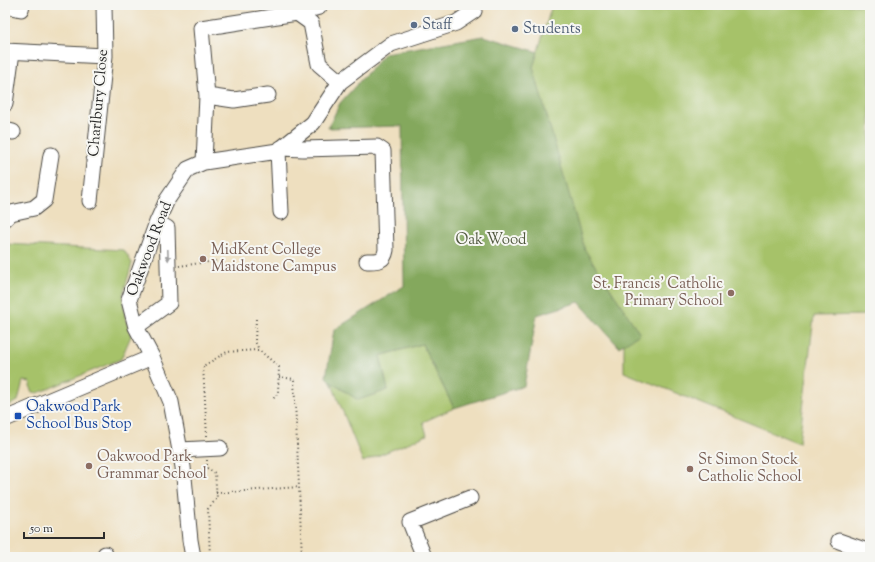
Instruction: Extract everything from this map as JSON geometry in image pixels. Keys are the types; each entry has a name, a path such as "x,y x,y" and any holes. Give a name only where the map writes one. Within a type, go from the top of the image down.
{"street":[{"name":"Charlbury Close","path":"90,201 105,56 104,5"},
{"path":"204,162 207,96 201,28 297,13 319,7"},
{"path":"281,212 280,149 313,123 340,82 390,44 456,23 474,11"},
{"path":"297,13 311,23 319,64 340,82"},
{"path":"5,104 8,51 105,56"},
{"path":"207,96 234,100 268,95"},
{"name":"Oakwood Road","path":"193,557 180,450 171,402 152,357 136,327 129,300 157,222 168,200 188,169 204,162 280,149 377,147 383,151 386,250 383,259 380,261 367,262"},
{"path":"5,219 11,213 34,208 44,200 51,155"},
{"path":"136,327 169,303 167,228 157,222"},
{"path":"5,419 152,357"},
{"path":"180,450 214,448"},
{"path":"424,557 410,522 470,498"},
{"path":"839,541 870,552"}],"path":[{"path":"168,268 216,261"},
{"path":"256,319 255,341 259,350 278,367 278,393 273,399"},
{"path":"210,557 208,509 217,498 215,473 207,468 214,448 204,366 227,352 259,350"},
{"path":"279,377 294,379 302,557"},
{"path":"216,493 299,487"}],"green space":[{"name":"St. Francis' Catholic Primary School","path":"552,5 870,5 870,315 814,316 799,443 624,372 624,334 559,251 533,67"},
{"name":"Oak Wood","path":"484,36 538,52 533,67 585,250 640,334 619,347 579,302 537,315 524,386 454,408 422,344 380,356 388,390 358,400 326,377 334,330 404,286 402,126 328,128 340,103 385,53"},
{"path":"5,244 124,250 132,263 123,295 125,316 131,336 121,359 38,393 33,392 30,386 31,382 23,381 18,401 5,407"},
{"path":"422,344 454,408 423,422 427,435 363,462 331,382 358,400 388,390 380,356"}],"place":[{"name":"Staff","path":"414,25"},
{"name":"Students","path":"515,29"},
{"name":"MidKent College Maidstone Campus","path":"203,259"},
{"name":"St. Francis' Catholic Primary School","path":"731,293"},
{"name":"Oakwood Park School Bus Stop","path":"18,416"},
{"name":"Oakwood Park Grammar School","path":"89,466"},
{"name":"St Simon Stock Catholic School","path":"690,469"}]}
